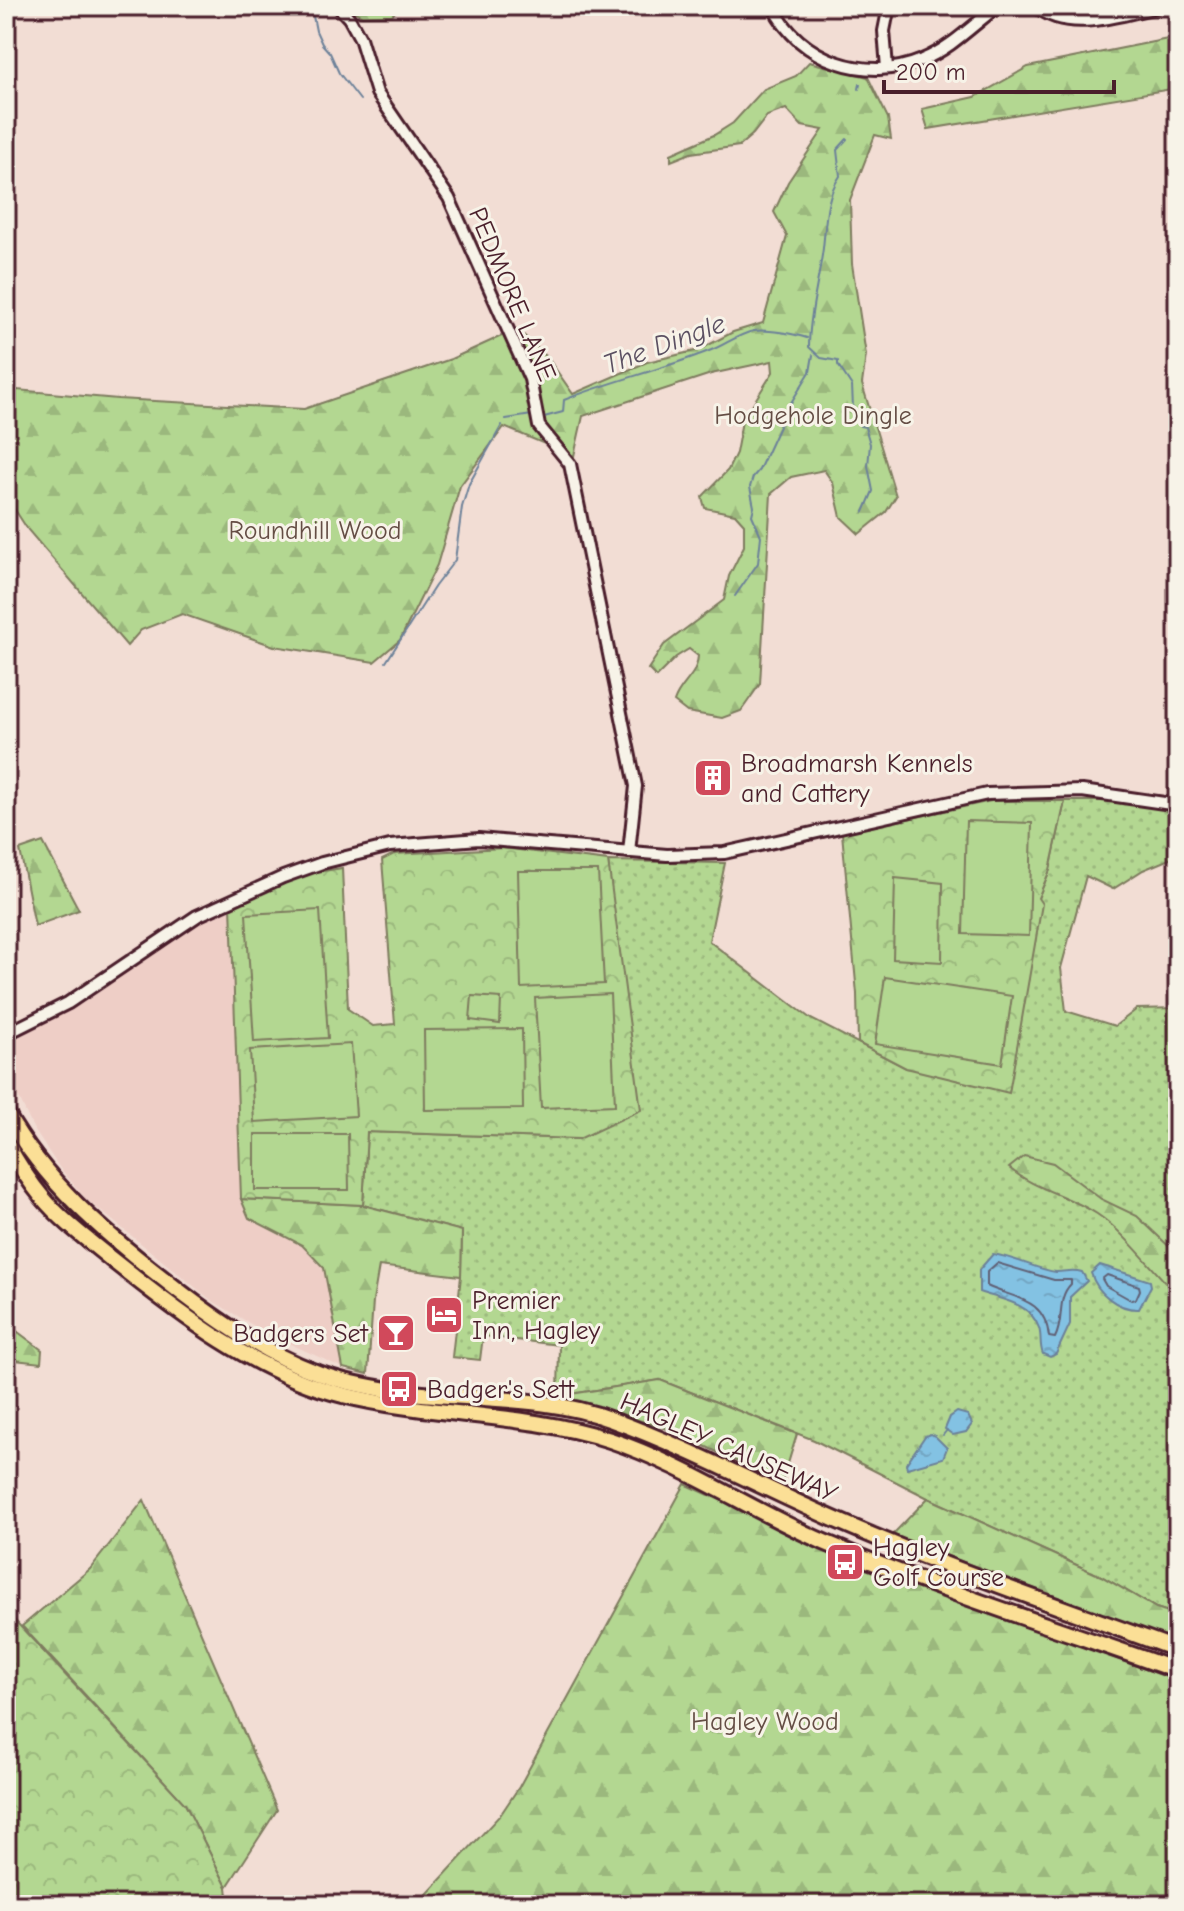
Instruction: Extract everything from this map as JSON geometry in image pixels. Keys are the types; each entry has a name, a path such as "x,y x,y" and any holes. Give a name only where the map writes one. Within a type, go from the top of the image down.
{"highway":[{"name":"HAGLEY CAUSEWAY","path":"6,1113 37,1161 75,1205 219,1321 292,1362 345,1382 393,1391 561,1406 607,1417 674,1443 900,1547 1178,1650"},
{"name":"HAGLEY CAUSEWAY","path":"6,1142 22,1171 44,1200 92,1243 212,1333 283,1375 343,1395 391,1405 504,1417 609,1440 700,1479 823,1541 891,1569 1178,1671"}],"street":[{"name":"PEDMORE LANE","path":"338,6 360,38 373,87 449,198 530,379 539,426 570,464 636,786 629,852"},
{"path":"773,6 789,30 820,55 856,68 887,68 925,59 996,6"},
{"path":"1036,6 1057,18 1093,20 1161,6"},
{"path":"887,8 884,31 887,68"},
{"path":"6,1034 68,1003 197,916 283,877 322,863 390,846 479,839 667,855 724,853 987,794 1082,791 1178,805"}],"shaded area":[{"path":"231,905 241,1199 249,1218 302,1245 324,1268 343,1368 266,1333 211,1300 86,1199 59,1167 33,1128 6,1070 7,1044 94,994 163,945"}],"green space":[{"path":"345,6 401,6 392,15 362,16"},
{"path":"1178,37 1178,88 928,129 922,109 975,97 1028,67"},
{"name":"Roundhill Wood","path":"809,62 868,77 888,118 891,139 875,135 850,200 852,264 866,355 862,384 896,496 886,512 859,534 841,517 833,483 824,470 791,477 771,494 760,684 741,711 722,718 687,712 674,702 697,663 698,656 689,649 656,677 648,669 664,645 724,600 729,576 744,546 744,524 735,514 705,508 702,497 728,470 736,453 742,421 773,372 772,361 711,374 583,416 574,456 504,427 460,486 437,565 400,640 374,662 274,646 182,614 141,630 127,646 28,530 6,496 6,389 118,399 304,409 451,359 517,329 547,357 573,394 647,362 699,350 733,332 763,323 787,236 774,212 788,182 823,130 802,126 786,109 767,116 739,146 691,153 671,161 671,154 733,123 764,89 796,76"},
{"path":"991,801 1065,801 1050,870 1038,898 1042,904 1009,1093 906,1068 858,1043 857,994 842,833"},
{"path":"1065,801 1105,801 1178,811 1178,829 1170,840 1177,856 1143,870 1113,889 1086,876 1061,968 1066,1011 1115,1026 1137,1009 1178,1008 1178,1255 1175,1255 1168,1285 1178,1291 1178,1615 1156,1608 1101,1576 928,1498 814,1440 660,1380 558,1396 559,1345 483,1336 480,1360 452,1357 461,1276 462,1231 363,1205 367,1132 579,1139 626,1022 608,861 725,863 709,941 811,1019 906,1068 1038,898 1050,870"},
{"path":"966,821 1032,823 1029,936 963,934"},
{"path":"43,842 79,910 35,926 20,850"},
{"path":"503,848 608,861 641,1110 579,1139 367,1132 363,1205 241,1199 231,905 305,874 342,868 348,1009 373,1026 395,1024 382,860 394,854"},
{"path":"518,871 598,871 604,984 521,988"},
{"path":"895,878 943,883 942,962 893,959"},
{"path":"320,910 328,1038 254,1042 246,914"},
{"path":"885,977 1012,996 1002,1064 875,1044"},
{"path":"610,994 615,1105 541,1108 535,998"},
{"path":"472,996 501,998 500,1024 470,1020"},
{"path":"522,1029 523,1109 425,1110 424,1030"},
{"path":"351,1044 356,1116 254,1122 250,1050"},
{"path":"255,1134 348,1134 349,1190 255,1190"},
{"path":"1024,1156 1053,1163 1101,1199 1137,1216 1178,1255 1178,1291 1168,1285 1107,1221 1009,1168"},
{"path":"241,1199 363,1205 462,1231 461,1276 379,1266 373,1301 368,1374 343,1368 324,1268 302,1245 249,1218"},
{"path":"6,1323 42,1350 41,1363 6,1359"},
{"path":"660,1380 797,1434 782,1483 671,1430 558,1396"},
{"name":"Hagley Wood","path":"685,1484 888,1576 1178,1681 1178,1905 417,1905 501,1814 519,1787"},
{"path":"928,1498 1101,1576 1156,1608 1178,1615 1178,1643 892,1535"},
{"path":"144,1500 277,1810 227,1887 185,1804 22,1626 90,1569"},
{"path":"6,1611 185,1804 227,1887 229,1905 6,1905"}],"water":[{"path":"993,1254 1049,1271 1082,1272 1087,1281 1070,1297 1070,1324 1056,1354 1050,1357 1043,1354 1035,1319 1022,1307 979,1292 979,1270"},
{"path":"1100,1265 1150,1281 1151,1286 1139,1309 1123,1307 1103,1293 1091,1273"},
{"path":"957,1412 968,1415 972,1424 966,1432 953,1435 945,1429 950,1417"},
{"path":"930,1434 947,1448 943,1458 907,1468 906,1464 925,1436"}],"waterway":[{"path":"311,6 322,44 360,100"},
{"name":"The Dingle","path":"859,89 860,84"},
{"name":"The Dingle","path":"847,139 837,150 840,176 827,210 809,347 821,358 838,361 852,386 853,407 860,426 865,427 870,444 868,466 873,491 864,512"},
{"name":"The Dingle","path":"544,417 563,412 564,400 691,358 748,333 773,331 807,338"},
{"path":"735,596 758,563 761,536 752,515 754,507 750,487 753,477 787,409 810,372 813,355"},
{"name":"The Dingle","path":"506,419 532,415"},
{"name":"The Dingle","path":"386,662 455,560 462,507 469,484 502,425"},
{"path":"943,1435 947,1430"}],"place":[{"name":"Broadmarsh Kennels and Cattery","path":"713,778"},
{"name":"Premier Inn, Hagley","path":"444,1315"},
{"name":"Badgers Set","path":"396,1333"},
{"name":"Badger's Sett","path":"399,1389"},
{"name":"Hagley Golf Course","path":"845,1562"}],"park label":[{"name":"Hodgehole Dingle","path":"813,415"}]}
